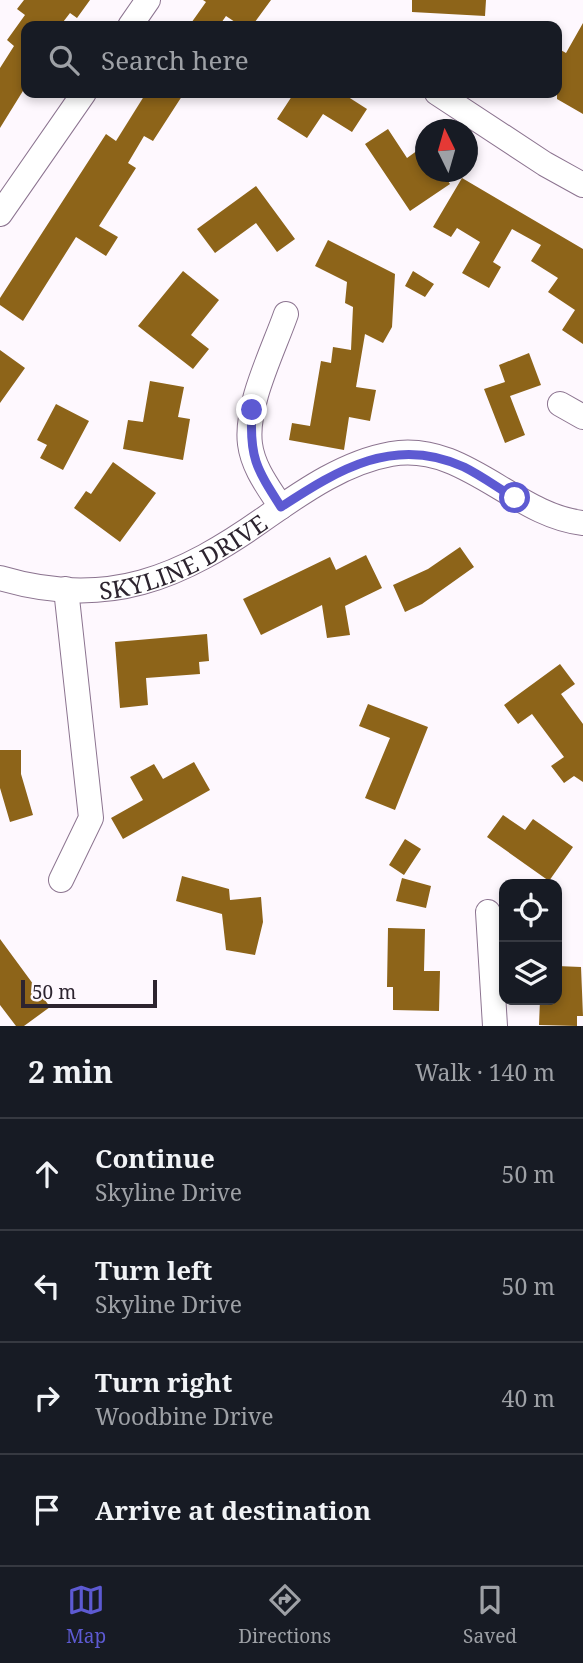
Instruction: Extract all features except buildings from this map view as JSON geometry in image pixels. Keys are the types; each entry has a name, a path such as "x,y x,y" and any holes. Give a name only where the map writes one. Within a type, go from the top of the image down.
{"street":[{"path":"133,21 148,0"},
{"path":"0,214 81,98"},
{"path":"445,98 545,164 583,185"},
{"path":"281,507 258,472 250,444 252,410 286,314"},
{"path":"561,404 583,417"},
{"name":"SKYLINE DRIVE","path":"0,578 66,589 111,589 172,573 213,553 314,486 358,464 393,454 414,453 464,468 543,513 564,521 583,523"},
{"path":"61,880 91,818 66,589"},
{"path":"488,912 495,1026"}],"route":[{"path":"252,410 250,444 258,472 281,507 346,469 393,454 414,453 437,457 464,468 515,498"}]}
